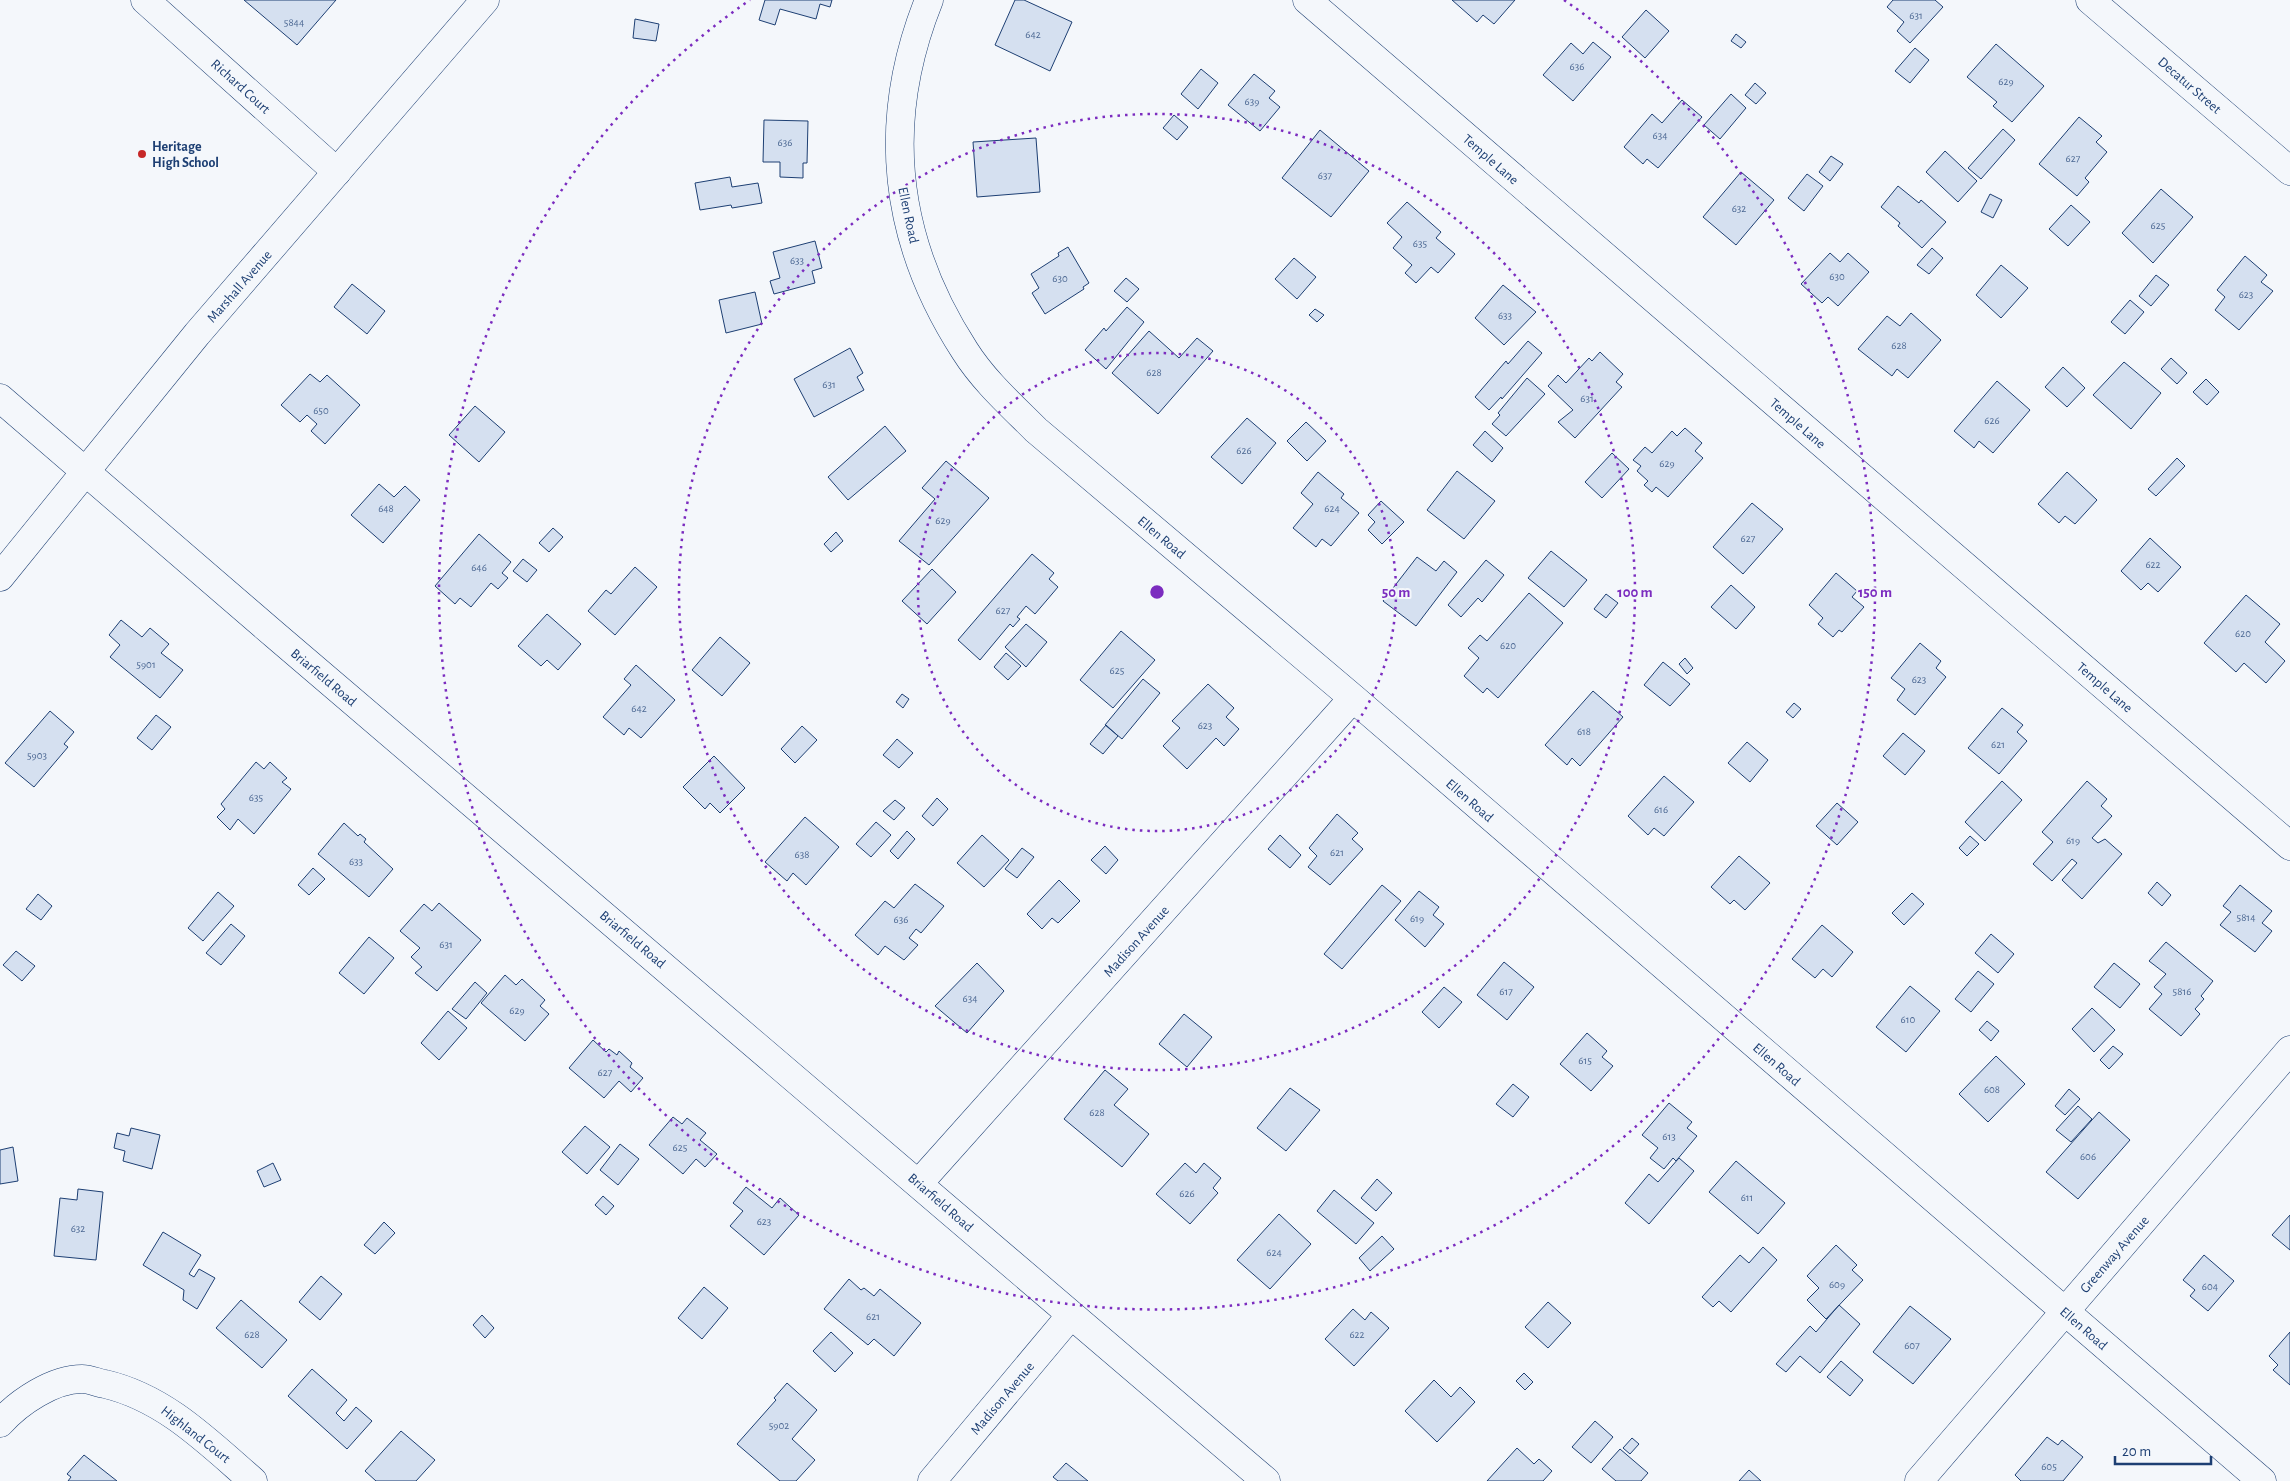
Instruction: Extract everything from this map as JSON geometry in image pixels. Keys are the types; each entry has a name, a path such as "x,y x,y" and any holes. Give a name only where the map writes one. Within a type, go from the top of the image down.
{"street":[{"name":"Richard Court","path":"145,0 337,172"},
{"name":"Marshall Avenue","path":"0,576 197,334 484,0"},
{"name":"Ellen Road","path":"928,0 916,32 900,103 898,147 902,190 911,231 924,272 941,311 965,352 999,393 1036,430 1353,698 2262,1481"},
{"name":"Temple Lane","path":"1307,0 2290,846"},
{"name":"Decatur Street","path":"2090,0 2290,171"},
{"name":"Briarfield Road","path":"0,398 1266,1481"},
{"name":"Madison Avenue","path":"918,1183 1353,698"},
{"name":"Greenway Avenue","path":"1919,1481 2290,1050"},
{"name":"Madison Avenue","path":"932,1481 1071,1315"},
{"name":"Highland Court","path":"0,1423 13,1409 36,1393 62,1383 82,1379 124,1388 162,1406 196,1432 253,1481"}],"building":[{"path":"244,0 336,0 297,45"},
{"path":"765,0 832,0 830,7 820,4 816,19 780,9 775,25 759,20"},
{"path":"1015,0 1024,0 1072,22 1050,71 995,45"},
{"path":"1452,0 1515,0 1494,24 1483,15 1477,22"},
{"path":"1893,0 1935,0 1943,7 1910,43 1897,31 1904,22 1887,7"},
{"path":"1646,10 1669,31 1645,58 1622,37"},
{"path":"635,19 659,24 656,41 633,38"},
{"path":"1736,34 1746,42 1741,48 1731,41"},
{"path":"1593,42 1611,57 1573,101 1543,75 1571,43 1583,54"},
{"path":"1996,44 2044,86 2012,122 1993,106 1997,102 1967,77"},
{"path":"1915,48 1929,60 1910,83 1895,71"},
{"path":"1201,69 1218,83 1198,109 1181,94"},
{"path":"1254,74 1275,91 1269,98 1280,107 1260,131 1228,105"},
{"path":"1755,83 1766,93 1756,104 1745,95"},
{"path":"1731,94 1746,108 1720,139 1704,125"},
{"path":"1682,100 1702,117 1658,168 1647,159 1643,164 1624,147 1652,114 1662,123"},
{"path":"1174,115 1188,127 1177,140 1163,128"},
{"path":"2079,117 2102,136 2096,142 2107,152 2085,178 2089,182 2077,196 2039,164"},
{"path":"764,120 808,121 807,163 803,163 803,178 780,177 780,162 763,162"},
{"path":"2003,129 2015,140 1981,179 1968,168"},
{"path":"1320,130 1369,171 1331,217 1282,178"},
{"path":"1036,138 1040,192 977,197 973,142"},
{"path":"1945,151 1977,181 1958,202 1926,172"},
{"path":"1831,156 1843,164 1830,181 1819,172"},
{"path":"1741,172 1774,200 1736,245 1703,217"},
{"path":"1807,174 1823,186 1804,211 1788,198"},
{"path":"730,177 732,187 758,183 762,203 732,208 731,205 700,210 695,183"},
{"path":"1898,186 1919,203 1921,200 1946,222 1922,248 1898,226 1900,223 1881,207"},
{"path":"2161,189 2193,217 2153,263 2122,233"},
{"path":"1990,194 2002,200 1993,218 1981,212"},
{"path":"1407,202 1441,232 1436,238 1455,254 1438,273 1431,267 1416,283 1405,273 1412,265 1393,248 1402,237 1387,223"},
{"path":"2071,205 2090,222 2068,246 2049,229"},
{"path":"815,241 822,268 812,271 815,283 774,294 770,281 780,278 773,252"},
{"path":"1068,247 1089,283 1083,287 1084,289 1045,314 1032,293 1039,288 1031,274 1059,256 1058,253"},
{"path":"1932,248 1943,258 1929,274 1917,265"},
{"path":"1830,253 1840,262 1848,253 1869,272 1838,306 1828,297 1822,303 1801,284"},
{"path":"2245,256 2267,275 2261,282 2273,291 2239,330 2215,310 2225,297 2217,290"},
{"path":"1294,258 1316,277 1297,299 1275,279"},
{"path":"2001,265 2028,288 2001,318 1976,295"},
{"path":"2156,275 2169,285 2151,306 2139,296"},
{"path":"1126,278 1139,289 1127,302 1114,291"},
{"path":"352,284 385,311 367,334 334,307"},
{"path":"1503,285 1536,312 1504,345 1475,318"},
{"path":"755,292 762,324 726,333 719,300"},
{"path":"2130,300 2144,312 2125,334 2111,322"},
{"path":"1127,307 1144,322 1106,369 1085,350 1104,328 1106,331"},
{"path":"1315,309 1324,315 1317,322 1309,315"},
{"path":"1911,313 1941,340 1908,378 1897,369 1892,376 1858,349 1887,316 1900,326"},
{"path":"1149,331 1179,358 1197,338 1213,351 1158,414 1112,373"},
{"path":"1528,341 1542,353 1502,399 1501,397 1489,410 1475,397 1506,361 1508,364"},
{"path":"850,348 863,373 857,377 864,390 814,417 794,379"},
{"path":"1600,352 1623,374 1616,382 1622,387 1575,438 1558,422 1573,410 1548,386 1558,375 1566,383 1589,358 1592,361"},
{"path":"2171,358 2187,373 2177,384 2161,369"},
{"path":"2124,362 2161,393 2131,429 2093,395"},
{"path":"2063,367 2085,388 2067,407 2045,387"},
{"path":"310,374 320,382 327,375 360,405 325,444 311,431 317,424 307,415 300,422 281,405"},
{"path":"1527,378 1545,394 1506,436 1492,424 1500,415 1498,413"},
{"path":"2206,379 2219,392 2207,405 2193,392"},
{"path":"1997,381 2030,410 1993,453 1979,441 1974,448 1954,431"},
{"path":"475,406 505,432 479,462 449,435"},
{"path":"1247,418 1276,443 1242,484 1211,457"},
{"path":"1306,422 1326,441 1307,461 1287,441"},
{"path":"885,426 906,451 848,500 828,477"},
{"path":"1685,428 1702,443 1695,451 1703,458 1668,497 1656,487 1652,492 1644,485 1648,481 1637,471 1641,466 1633,460 1645,447 1652,453 1672,431 1677,436"},
{"path":"1485,431 1503,448 1492,462 1473,445"},
{"path":"1612,453 1629,469 1602,498 1585,482"},
{"path":"2177,458 2185,466 2156,496 2148,489"},
{"path":"946,461 989,498 929,565 899,541 935,499 922,488"},
{"path":"1457,471 1495,501 1464,539 1427,510"},
{"path":"1318,472 1344,494 1341,498 1359,513 1331,546 1322,539 1316,547 1293,528 1313,504 1301,493"},
{"path":"2067,472 2097,500 2075,524 2065,516 2059,523 2038,504"},
{"path":"379,484 394,497 405,486 420,500 383,543 351,515"},
{"path":"1381,501 1404,522 1382,544 1368,530 1375,522 1368,515"},
{"path":"1752,503 1783,529 1743,574 1713,547"},
{"path":"553,528 563,537 549,552 539,543"},
{"path":"836,532 843,541 831,552 824,544"},
{"path":"479,534 511,562 502,573 508,578 498,589 491,583 471,607 460,598 455,604 435,586"},
{"path":"2150,538 2181,567 2158,592 2148,583 2141,590 2121,571"},
{"path":"1551,551 1587,580 1564,607 1528,578"},
{"path":"1032,554 1054,573 1049,579 1058,587 1035,614 1026,606 1017,617 1020,619 1013,627 1010,624 980,660 958,640"},
{"path":"1417,557 1436,571 1444,561 1457,572 1416,626 1383,601"},
{"path":"523,559 537,570 527,582 513,571"},
{"path":"1486,560 1504,575 1482,602 1478,598 1461,617 1448,605"},
{"path":"635,567 657,587 615,635 588,611 606,590 611,594"},
{"path":"932,569 956,592 927,624 902,601"},
{"path":"1836,573 1857,591 1852,597 1864,607 1842,632 1839,630 1833,637 1818,624 1823,618 1809,605"},
{"path":"1731,585 1755,607 1736,629 1711,607"},
{"path":"1529,593 1563,623 1498,698 1487,688 1483,693 1464,676 1479,658 1468,648 1480,635 1487,641"},
{"path":"1606,594 1618,603 1606,618 1594,609"},
{"path":"2246,595 2280,624 2265,642 2285,661 2266,683 2244,663 2236,672 2204,643"},
{"path":"547,614 581,644 558,670 547,660 541,666 518,646"},
{"path":"121,620 142,637 150,628 169,644 161,653 183,670 160,698 110,657 120,645 109,635"},
{"path":"1026,624 1047,642 1026,667 1005,647"},
{"path":"1121,631 1155,660 1113,708 1080,680"},
{"path":"720,637 750,663 722,696 692,670"},
{"path":"1920,643 1941,661 1936,668 1946,677 1915,715 1897,700 1905,689 1891,678"},
{"path":"1006,653 1021,666 1008,680 994,667"},
{"path":"1685,658 1693,668 1687,674 1679,664"},
{"path":"1663,662 1690,684 1670,706 1644,685"},
{"path":"636,665 675,700 641,738 629,728 624,735 603,717 631,685 624,679"},
{"path":"1143,679 1160,693 1122,739 1105,725"},
{"path":"1208,684 1234,708 1226,717 1239,729 1224,746 1216,738 1187,769 1163,746 1180,728 1172,721"},
{"path":"1593,691 1623,717 1580,766 1572,758 1567,765 1545,745"},
{"path":"902,694 909,699 903,708 896,702"},
{"path":"1794,703 1801,709 1793,718 1786,712"},
{"path":"2002,708 2023,725 2017,732 2027,741 1999,774 1968,748"},
{"path":"50,711 74,732 64,744 68,747 34,787 5,763"},
{"path":"156,715 171,727 152,750 137,738"},
{"path":"1106,725 1118,736 1103,754 1090,744"},
{"path":"802,726 817,740 795,763 781,749"},
{"path":"1903,733 1925,751 1905,775 1883,756"},
{"path":"897,739 913,753 899,768 883,755"},
{"path":"1747,742 1768,760 1750,782 1728,763"},
{"path":"714,756 745,788 720,813 710,803 705,809 683,787"},
{"path":"256,762 264,769 270,762 287,778 282,782 291,789 254,834 238,819 230,830 217,817 225,809 221,804"},
{"path":"1664,776 1694,802 1664,836 1654,828 1648,835 1628,816"},
{"path":"2002,781 2022,800 1985,841 1965,822"},
{"path":"2087,781 2107,799 2101,806 2112,816 2092,838 2098,843 2105,839 2122,854 2082,899 2062,880 2077,863 2072,859 2052,881 2033,864 2053,842 2042,832"},
{"path":"937,798 948,809 933,826 922,816"},
{"path":"895,800 905,808 894,820 883,811"},
{"path":"1837,803 1858,822 1837,845 1816,826"},
{"path":"1337,814 1358,833 1352,839 1363,849 1330,885 1308,867 1317,856 1309,848"},
{"path":"805,817 839,847 806,885 793,873 787,881 765,862"},
{"path":"876,822 891,835 871,857 856,844"},
{"path":"344,823 358,836 360,834 366,839 364,842 393,869 369,897 318,854"},
{"path":"907,831 915,839 898,859 890,851"},
{"path":"982,835 1009,860 984,887 957,863"},
{"path":"1280,835 1301,855 1290,868 1268,849"},
{"path":"1970,836 1979,844 1967,856 1959,848"},
{"path":"1105,846 1118,860 1106,874 1091,860"},
{"path":"1022,848 1034,857 1017,878 1005,869"},
{"path":"1739,856 1770,883 1745,910 1734,900 1730,904 1711,887"},
{"path":"313,868 325,879 309,895 298,885"},
{"path":"1059,880 1080,901 1058,923 1052,918 1042,929 1027,914"},
{"path":"2157,882 2171,895 2162,906 2148,893"},
{"path":"915,884 944,906 921,933 916,929 909,938 918,945 904,960 885,946 878,955 855,935 885,901 894,908"},
{"path":"1382,885 1401,901 1342,969 1324,954"},
{"path":"2240,885 2272,911 2262,923 2272,931 2255,952 2220,925 2231,912 2223,906"},
{"path":"1419,891 1439,907 1433,915 1444,924 1425,947 1395,920"},
{"path":"218,892 234,906 203,941 188,928"},
{"path":"1912,893 1924,904 1904,925 1892,913"},
{"path":"38,894 52,906 41,920 26,909"},
{"path":"439,903 481,940 437,991 415,973 422,967 411,957 420,948 400,931 424,904 432,911"},
{"path":"231,924 245,936 221,965 206,953"},
{"path":"1822,925 1853,952 1832,977 1823,969 1815,978 1792,959"},
{"path":"1991,934 2014,954 1998,973 1975,953"},
{"path":"369,937 394,958 364,994 339,973"},
{"path":"2166,942 2213,981 2201,996 2204,999 2195,1009 2200,1014 2181,1036 2149,1009 2162,994 2154,987 2166,974 2149,961"},
{"path":"16,951 35,966 22,981 3,965"},
{"path":"1504,962 1534,987 1507,1020 1477,995"},
{"path":"977,963 1004,991 967,1033 935,1006"},
{"path":"2114,963 2140,984 2120,1008 2094,987"},
{"path":"1978,971 1994,984 1971,1012 1955,999"},
{"path":"505,975 516,985 522,979 545,1000 540,1006 549,1014 525,1041 481,1003"},
{"path":"475,982 487,993 466,1019 452,1009"},
{"path":"1910,986 1940,1011 1906,1052 1876,1027"},
{"path":"1444,987 1462,1002 1439,1028 1422,1012"},
{"path":"2092,1008 2115,1030 2094,1052 2072,1029"},
{"path":"448,1011 467,1028 439,1060 421,1043"},
{"path":"1184,1014 1212,1037 1187,1067 1159,1044"},
{"path":"1987,1021 1999,1031 1991,1041 1979,1030"},
{"path":"1587,1033 1607,1051 1602,1057 1613,1066 1591,1091 1560,1064"},
{"path":"593,1040 606,1052 609,1049 617,1055 619,1051 632,1063 630,1067 643,1078 631,1092 619,1081 604,1098 569,1068"},
{"path":"2113,1046 2123,1054 2109,1069 2100,1060"},
{"path":"1996,1056 2025,1084 1988,1122 1959,1094"},
{"path":"1105,1070 1128,1089 1114,1105 1149,1134 1122,1167 1064,1119"},
{"path":"1513,1084 1529,1097 1513,1117 1496,1104"},
{"path":"1290,1088 1320,1110 1286,1151 1257,1128"},
{"path":"2069,1089 2080,1099 2065,1115 2055,1106"},
{"path":"1669,1103 1692,1122 1687,1128 1697,1136 1676,1161 1673,1158 1664,1169 1650,1158 1658,1148 1642,1135"},
{"path":"2078,1106 2092,1119 2071,1142 2056,1130"},
{"path":"2099,1112 2130,1140 2078,1199 2046,1172"},
{"path":"673,1117 682,1124 687,1118 706,1133 700,1140 717,1154 705,1167 696,1159 683,1174 649,1145"},
{"path":"585,1126 610,1147 587,1174 562,1152"},
{"path":"131,1128 160,1135 152,1169 123,1161 125,1151 114,1148 117,1133 129,1136"},
{"path":"620,1144 639,1159 618,1185 600,1170"},
{"path":"13,1147 18,1181 0,1184 0,1150"},
{"path":"1679,1158 1694,1171 1649,1224 1625,1203 1649,1174 1658,1182"},
{"path":"1736,1161 1785,1203 1758,1234 1709,1192"},
{"path":"273,1163 281,1180 264,1187 257,1171"},
{"path":"1185,1163 1196,1173 1204,1163 1221,1178 1213,1188 1218,1193 1190,1224 1156,1194"},
{"path":"1377,1179 1392,1193 1376,1211 1361,1198"},
{"path":"746,1187 772,1208 780,1198 799,1215 764,1255 730,1226 743,1211 733,1203"},
{"path":"78,1189 103,1192 96,1260 54,1256 60,1198 77,1200"},
{"path":"1334,1190 1374,1223 1356,1244 1317,1211"},
{"path":"603,1196 614,1206 606,1215 595,1205"},
{"path":"1279,1214 1311,1244 1270,1289 1237,1260"},
{"path":"2290,1215 2290,1250 2272,1235"},
{"path":"384,1222 395,1233 375,1254 364,1245"},
{"path":"163,1232 201,1255 189,1274 194,1277 199,1269 215,1278 197,1309 183,1300 184,1290 143,1265"},
{"path":"1382,1236 1394,1249 1370,1271 1359,1258"},
{"path":"1836,1245 1857,1265 1852,1270 1863,1280 1826,1319 1807,1300 1819,1288 1807,1276"},
{"path":"1763,1247 1777,1260 1731,1312 1719,1301 1713,1307 1702,1297 1740,1255 1749,1263"},
{"path":"2204,1255 2234,1281 2208,1311 2190,1296 2195,1290 2183,1280"},
{"path":"321,1276 342,1294 320,1320 299,1302"},
{"path":"849,1279 861,1290 864,1288 874,1296 880,1289 921,1323 894,1356 874,1339 868,1345 824,1309"},
{"path":"704,1287 728,1308 702,1339 678,1318"},
{"path":"241,1300 287,1340 262,1368 216,1328"},
{"path":"1548,1302 1571,1323 1548,1348 1525,1327"},
{"path":"1839,1305 1860,1324 1820,1373 1800,1356 1786,1372 1776,1364 1810,1326 1816,1332"},
{"path":"1910,1306 1951,1339 1913,1384 1873,1352"},
{"path":"1353,1309 1365,1320 1371,1312 1389,1328 1354,1366 1325,1339"},
{"path":"482,1315 494,1328 485,1338 473,1325"},
{"path":"831,1332 853,1353 835,1372 813,1351"},
{"path":"2290,1332 2290,1385 2273,1370 2278,1365 2269,1356"},
{"path":"1841,1361 1863,1380 1850,1396 1827,1377"},
{"path":"312,1369 347,1400 336,1413 344,1421 356,1407 372,1421 347,1449 288,1396"},
{"path":"1524,1373 1533,1382 1525,1390 1516,1381"},
{"path":"1434,1380 1451,1397 1460,1387 1475,1402 1437,1442 1405,1411"},
{"path":"787,1383 817,1410 792,1439 815,1460 796,1481 780,1481 737,1444 776,1400 774,1398"},
{"path":"1595,1421 1613,1437 1591,1463 1572,1447"},
{"path":"401,1431 435,1460 416,1481 376,1481 365,1471"},
{"path":"2047,1437 2058,1445 2062,1440 2083,1457 2063,1481 2021,1481 2015,1475"},
{"path":"1632,1438 1639,1444 1630,1454 1623,1448"},
{"path":"1517,1448 1534,1464 1539,1459 1552,1471 1543,1481 1487,1481"},
{"path":"1620,1449 1648,1473 1641,1481 1616,1481 1602,1469"},
{"path":"84,1455 117,1481 68,1481 71,1477 67,1474"},
{"path":"1066,1463 1088,1481 1058,1481 1053,1477"},
{"path":"1749,1470 1761,1481 1739,1481"}],"place":[{"name":"Heritage High School","path":"142,154"}]}
